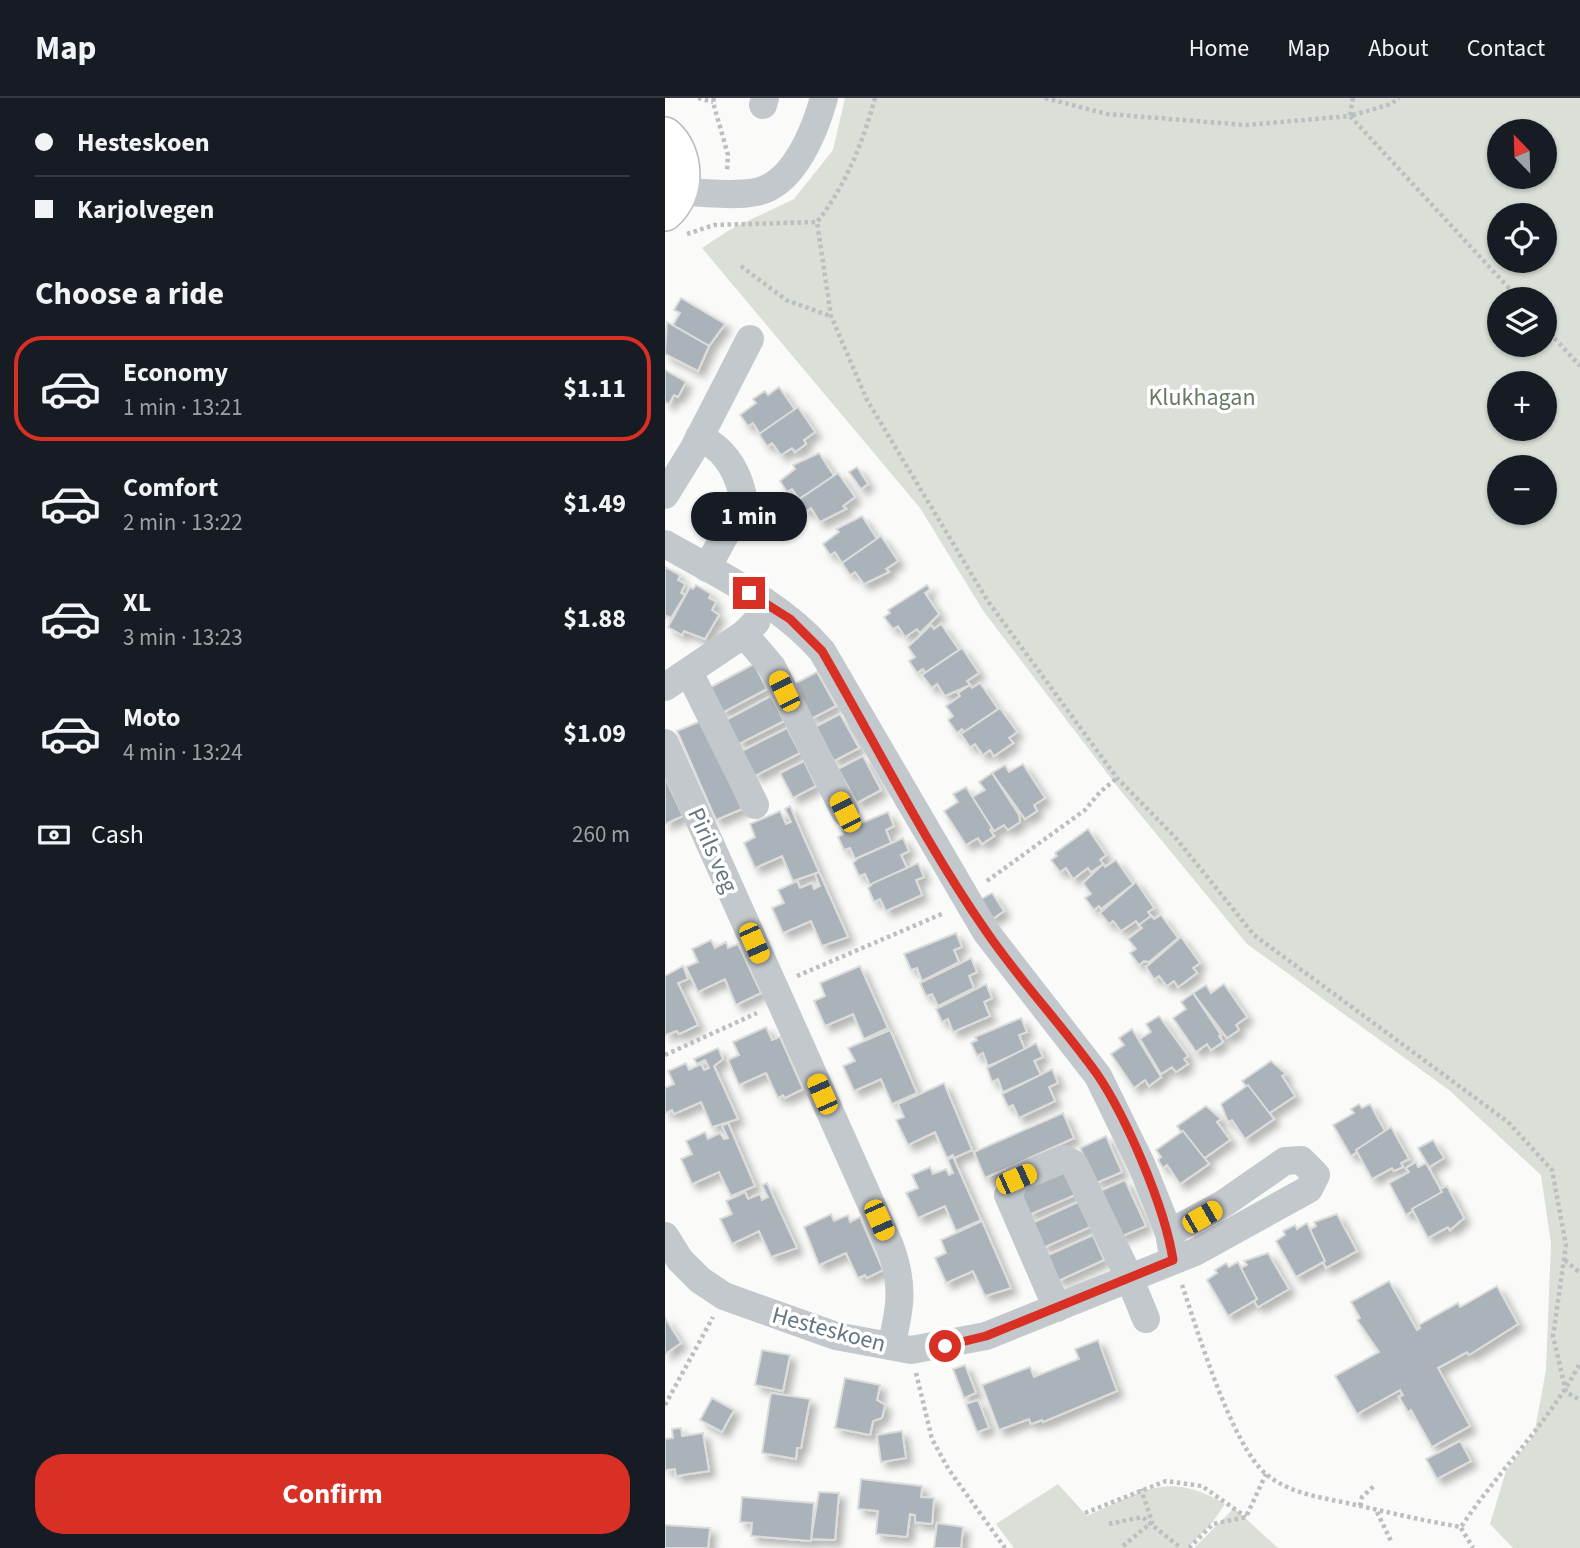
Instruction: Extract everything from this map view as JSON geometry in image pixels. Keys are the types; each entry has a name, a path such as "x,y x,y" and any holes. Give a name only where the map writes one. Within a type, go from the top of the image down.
{"main road":[{"path":"665,135 679,154 683,173 672,202"}],"street":[{"path":"672,202 726,192 758,192 782,177 814,133 824,98"},
{"path":"665,495 699,437 750,338"},
{"path":"699,437 710,442 732,467 742,492 731,524 707,568"},
{"path":"665,544 770,605 807,633 822,651 965,900 986,932 1098,1076 1121,1117 1171,1247"},
{"path":"755,805 677,680 744,634 770,605"},
{"path":"744,634 772,667 845,812"},
{"name":"Pirils veg","path":"665,743 898,1268 902,1302 901,1348"},
{"path":"1057,1307 1008,1195 1016,1179 1064,1158 1074,1164 1129,1277 1146,1320"},
{"name":"Hesteskoen","path":"665,1236 693,1273 724,1296 836,1336 901,1348 986,1336 1129,1277 1171,1247"}],"path":[{"path":"698,98 713,100 729,155 726,192 714,225 817,222 828,209 861,144 875,98"},
{"path":"1045,98 1107,114 1246,125 1350,116 1391,104 1399,98"},
{"path":"1350,116 1353,98"},
{"path":"1350,116 1508,287"},
{"path":"817,222 831,316 867,400 987,600 1117,778 1175,837 1254,935 1517,1132 1552,1170 1566,1245 1553,1336 1566,1392 1580,1400"},
{"path":"741,266 786,300 831,316"},
{"path":"1557,341 1580,366"},
{"path":"665,1055 770,1006 785,982 954,909 1085,810 1100,792 1117,778"},
{"path":"1171,1247 1226,1406 1251,1455 1266,1474 1303,1494 1377,1512 1461,1527"},
{"path":"1565,1260 1580,1273"},
{"path":"665,1405 724,1296"},
{"path":"901,1348 932,1439 949,1470 1005,1548"},
{"path":"1461,1527 1502,1469 1566,1392 1580,1363"},
{"path":"1247,1517 1266,1474"},
{"path":"1085,1513 1166,1481 1202,1486 1247,1517"},
{"path":"1360,1506 1362,1497 1375,1485"},
{"path":"1141,1489 1152,1522"},
{"path":"1377,1512 1391,1541"},
{"path":"1109,1524 1142,1517 1152,1522 1181,1548"},
{"path":"1189,1548 1213,1524 1247,1517"},
{"path":"1123,1546 1152,1522"},
{"path":"1461,1527 1473,1548"}],"green space":[{"name":"Klukhagan","path":"845,98 1580,98 1580,1548 1513,1548 1490,1524 1506,1471 1534,1435 1546,1370 1551,1244 1541,1175 1449,1090 1247,944 1120,790 984,612 920,508 702,248 731,229 794,199 833,150"},
{"path":"1058,1484 1087,1516 1140,1492 1171,1486 1205,1494 1225,1504 1212,1523 1187,1548 1014,1548 996,1524"},
{"path":"1234,1508 1278,1548 1194,1548"}],"building":[{"path":"681,298 725,324 709,346 673,325 680,313 674,310"},
{"path":"667,322 709,346 698,371 665,354"},
{"path":"665,370 686,382 678,397 674,395 669,404 665,402"},
{"path":"779,387 795,410 760,434 753,423 748,426 740,415 756,403 753,399 765,391 768,395"},
{"path":"798,407 815,432 804,440 806,444 795,452 792,448 781,455 772,443 767,446 759,434"},
{"path":"819,453 834,476 799,499 792,489 787,492 780,481 795,469 793,465"},
{"path":"857,467 868,484 861,489 849,472"},
{"path":"838,473 855,497 843,506 846,509 820,522 811,508 806,512 798,500"},
{"path":"862,516 877,539 842,563 835,552 830,555 823,544 839,532 836,529"},
{"path":"881,536 898,561 886,569 889,572 864,584 855,572 850,575 842,563"},
{"path":"665,567 680,575 678,580 685,584 681,593 685,595 671,618 667,616 665,619"},
{"path":"696,585 711,594 709,598 716,602 712,610 719,615 705,639 684,631 682,635 668,627 690,587 693,589"},
{"path":"927,585 930,589 925,593 939,614 920,633 917,629 905,637 898,626 893,629 884,617 890,613 888,610"},
{"path":"941,624 959,650 925,673 923,669 917,673 909,661 915,657 908,647 931,625 934,629"},
{"path":"962,648 979,673 967,681 970,685 945,696 937,684 932,688 922,675"},
{"path":"754,664 767,689 722,713 709,688"},
{"path":"817,672 836,706 811,719 792,685"},
{"path":"980,683 998,709 964,732 962,729 957,733 948,720 953,716 946,706 960,696 958,693 970,685 972,688"},
{"path":"771,696 784,721 739,744 726,720"},
{"path":"1000,708 1017,732 1009,738 1013,743 994,756 990,750 983,755 975,744 970,747 961,734"},
{"path":"840,714 859,748 834,761 815,727"},
{"path":"703,720 742,809 716,820 677,731"},
{"path":"787,728 800,753 755,776 742,751"},
{"path":"863,756 881,790 857,803 838,769"},
{"path":"804,761 816,786 793,798 780,773"},
{"path":"1023,764 1045,798 1034,805 1037,811 1025,819 992,773 1005,765 1009,772"},
{"path":"992,773 1019,815 1020,822 1008,830 1004,825 994,831 972,797 985,790 979,782"},
{"path":"665,777 683,816 665,824"},
{"path":"966,787 992,828 990,830 994,836 982,844 978,838 966,845 944,811 958,802 953,794"},
{"path":"790,806 819,872 793,881 782,856 755,868 744,843 755,837 750,824 780,811 786,824 791,822 785,809"},
{"path":"888,812 894,826 886,830 891,843 855,859 850,848 844,850 838,837 843,834 842,831"},
{"path":"1088,829 1106,855 1100,860 1103,864 1091,872 1088,868 1073,879 1066,868 1060,872 1051,860 1057,856 1055,853"},
{"path":"903,838 909,851 901,855 907,868 870,885 865,874 859,876 853,863 858,858"},
{"path":"1116,860 1133,884 1101,909 1099,906 1094,910 1085,898 1091,894 1083,883 1103,864 1105,867"},
{"path":"918,863 924,877 916,880 922,895 886,911 880,899 874,902 868,888 873,883"},
{"path":"819,872 848,937 822,946 811,921 783,933 772,908 784,903 778,890 797,881 800,888 812,883 814,889 820,886 815,874"},
{"path":"1136,882 1154,908 1148,912 1151,916 1139,925 1136,921 1121,931 1113,921 1109,924 1100,913"},
{"path":"992,893 1004,911 991,920 978,901"},
{"path":"1161,915 1178,938 1149,962 1144,961 1139,965 1130,953 1136,949 1128,939 1142,928 1139,925 1151,916 1154,919"},
{"path":"956,933 962,947 954,950 959,962 922,981 917,968 911,970 904,954"},
{"path":"1181,937 1200,963 1193,968 1197,973 1178,987 1174,981 1167,986 1159,976 1154,979 1146,967"},
{"path":"711,940 715,948 726,942 728,948 738,944 761,993 736,1005 725,979 698,992 686,967 698,962 692,949"},
{"path":"971,958 977,972 969,976 974,988 938,1006 932,994 926,996 920,983"},
{"path":"683,966 688,979 678,983 698,1025 679,1034 677,1031 665,1035 665,976"},
{"path":"860,966 888,1028 864,1039 853,1014 825,1026 814,1001 825,996 820,983"},
{"path":"986,984 992,998 984,1002 990,1016 953,1032 948,1019 942,1022 936,1009"},
{"path":"1224,984 1247,1017 1236,1025 1239,1030 1227,1038 1193,993 1206,985 1211,993"},
{"path":"1193,993 1221,1035 1219,1036 1223,1042 1211,1050 1207,1044 1196,1052 1173,1018 1186,1009 1181,1002"},
{"path":"1159,1016 1188,1056 1184,1059 1188,1064 1176,1072 1172,1067 1161,1074 1140,1039 1151,1032 1146,1024"},
{"path":"1021,1018 1027,1032 1019,1035 1025,1050 988,1066 983,1053 977,1056 971,1043 977,1040 975,1037"},
{"path":"766,1027 772,1040 780,1037 803,1089 785,1098 783,1095 778,1098 766,1073 739,1085 728,1060 739,1055 733,1042"},
{"path":"1132,1029 1161,1077 1149,1086 1145,1080 1134,1088 1111,1054 1124,1045 1119,1038"},
{"path":"890,1030 917,1093 892,1104 881,1079 854,1091 843,1066 855,1061 848,1048"},
{"path":"1036,1043 1043,1057 1034,1061 1041,1075 1003,1092 998,1079 992,1082 987,1068"},
{"path":"718,1048 723,1059 714,1066 738,1119 712,1127 701,1102 674,1114 672,1110 665,1113 665,1088 674,1084 668,1071 686,1063 689,1070 701,1064 704,1070 709,1068 705,1060 697,1064 694,1059"},
{"path":"1271,1061 1286,1074 1282,1076 1295,1096 1268,1114 1242,1081"},
{"path":"1052,1069 1058,1083 1049,1087 1055,1101 1019,1118 1013,1105 1008,1107 1002,1094"},
{"path":"944,1083 972,1150 954,1158 953,1155 947,1158 935,1132 908,1145 896,1120 904,1117 898,1104"},
{"path":"1248,1085 1274,1119 1245,1139 1232,1120 1228,1122 1221,1104"},
{"path":"1359,1104 1362,1108 1370,1104 1386,1133 1351,1156 1333,1125 1354,1113 1351,1109"},
{"path":"1206,1106 1221,1119 1217,1122 1230,1140 1203,1159 1177,1126"},
{"path":"1063,1113 1074,1138 985,1178 974,1152"},
{"path":"728,1123 755,1186 731,1196 719,1172 692,1184 681,1159 692,1154 686,1141 705,1132 708,1139 720,1133 724,1139 728,1138 722,1126"},
{"path":"1391,1127 1409,1159 1401,1163 1403,1167 1394,1171 1392,1168 1372,1179 1356,1150"},
{"path":"1183,1131 1209,1164 1180,1184 1167,1165 1163,1168 1158,1160 1161,1157 1156,1150"},
{"path":"1106,1136 1122,1172 1096,1183 1080,1148"},
{"path":"1433,1140 1444,1158 1429,1167 1418,1148"},
{"path":"953,1157 981,1220 956,1231 945,1206 918,1218 906,1193 918,1188 912,1175 930,1167 933,1174 946,1169 949,1175 953,1173 948,1160"},
{"path":"1416,1162 1418,1167 1426,1163 1442,1192 1406,1215 1389,1183 1409,1172 1406,1168"},
{"path":"1063,1169 1075,1195 1029,1215 1017,1189"},
{"path":"1125,1180 1146,1226 1120,1237 1100,1191"},
{"path":"767,1183 797,1248 771,1257 759,1231 732,1244 720,1219 732,1214 726,1201 745,1192 748,1199 760,1194 762,1200 768,1197 762,1185"},
{"path":"1447,1186 1464,1218 1450,1230 1448,1227 1428,1238 1412,1209 1442,1192 1440,1189"},
{"path":"1078,1202 1090,1227 1043,1248 1032,1223"},
{"path":"831,1214 834,1221 848,1215 850,1222 860,1217 883,1270 867,1278 865,1275 858,1278 846,1253 819,1265 804,1227"},
{"path":"1337,1214 1357,1251 1326,1268 1308,1231 1316,1226 1314,1222"},
{"path":"982,1221 1011,1288 985,1296 973,1271 946,1283 935,1258 946,1253 941,1240"},
{"path":"1307,1223 1325,1261 1296,1277 1276,1241 1285,1235 1283,1231 1295,1225 1297,1229"},
{"path":"1093,1235 1104,1260 1058,1281 1046,1256"},
{"path":"1268,1253 1289,1289 1258,1307 1254,1301 1257,1299 1239,1269 1247,1265 1244,1261"},
{"path":"1238,1262 1257,1299 1228,1316 1207,1280 1217,1273 1215,1270 1226,1263 1229,1267"},
{"path":"1389,1281 1417,1330 1419,1325 1458,1303 1460,1307 1497,1286 1518,1324 1469,1355 1467,1352 1438,1368 1470,1426 1432,1447 1411,1410 1408,1412 1399,1397 1403,1395 1400,1390 1357,1414 1335,1376 1379,1352 1357,1320 1360,1318 1351,1302"},
{"path":"665,1318 681,1343 665,1354"},
{"path":"1098,1340 1117,1391 1043,1422 1042,1420 1031,1424 1029,1419 999,1430 982,1385 1030,1367 1034,1377 1079,1359 1075,1349"},
{"path":"762,1350 790,1355 783,1391 755,1385"},
{"path":"965,1365 976,1393 964,1398 953,1369"},
{"path":"845,1378 880,1385 877,1400 885,1405 882,1418 873,1421 870,1435 835,1428"},
{"path":"771,1393 810,1399 801,1448 797,1448 796,1459 762,1453"},
{"path":"712,1398 734,1410 722,1432 700,1420"},
{"path":"978,1400 989,1428 977,1432 966,1404"},
{"path":"681,1428 682,1436 703,1433 709,1471 676,1476 675,1469 665,1470 665,1439 673,1438 672,1429"},
{"path":"902,1431 906,1458 881,1462 877,1435"},
{"path":"1460,1441 1471,1461 1437,1479 1426,1459"},
{"path":"861,1479 922,1486 921,1497 934,1498 932,1524 915,1522 915,1515 910,1514 907,1537 876,1534 878,1511 858,1509"},
{"path":"819,1492 839,1493 835,1540 811,1539"},
{"path":"742,1497 814,1503 811,1541 751,1536 752,1523 740,1522"},
{"path":"937,1523 963,1527 961,1548 934,1548"},
{"path":"665,1525 710,1528 708,1548 665,1548"}],"route":[{"path":"749,593 790,619 807,633 822,651 965,900 998,948 1098,1076 1121,1117 1169,1233 1173,1260 986,1336 945,1346"}]}
